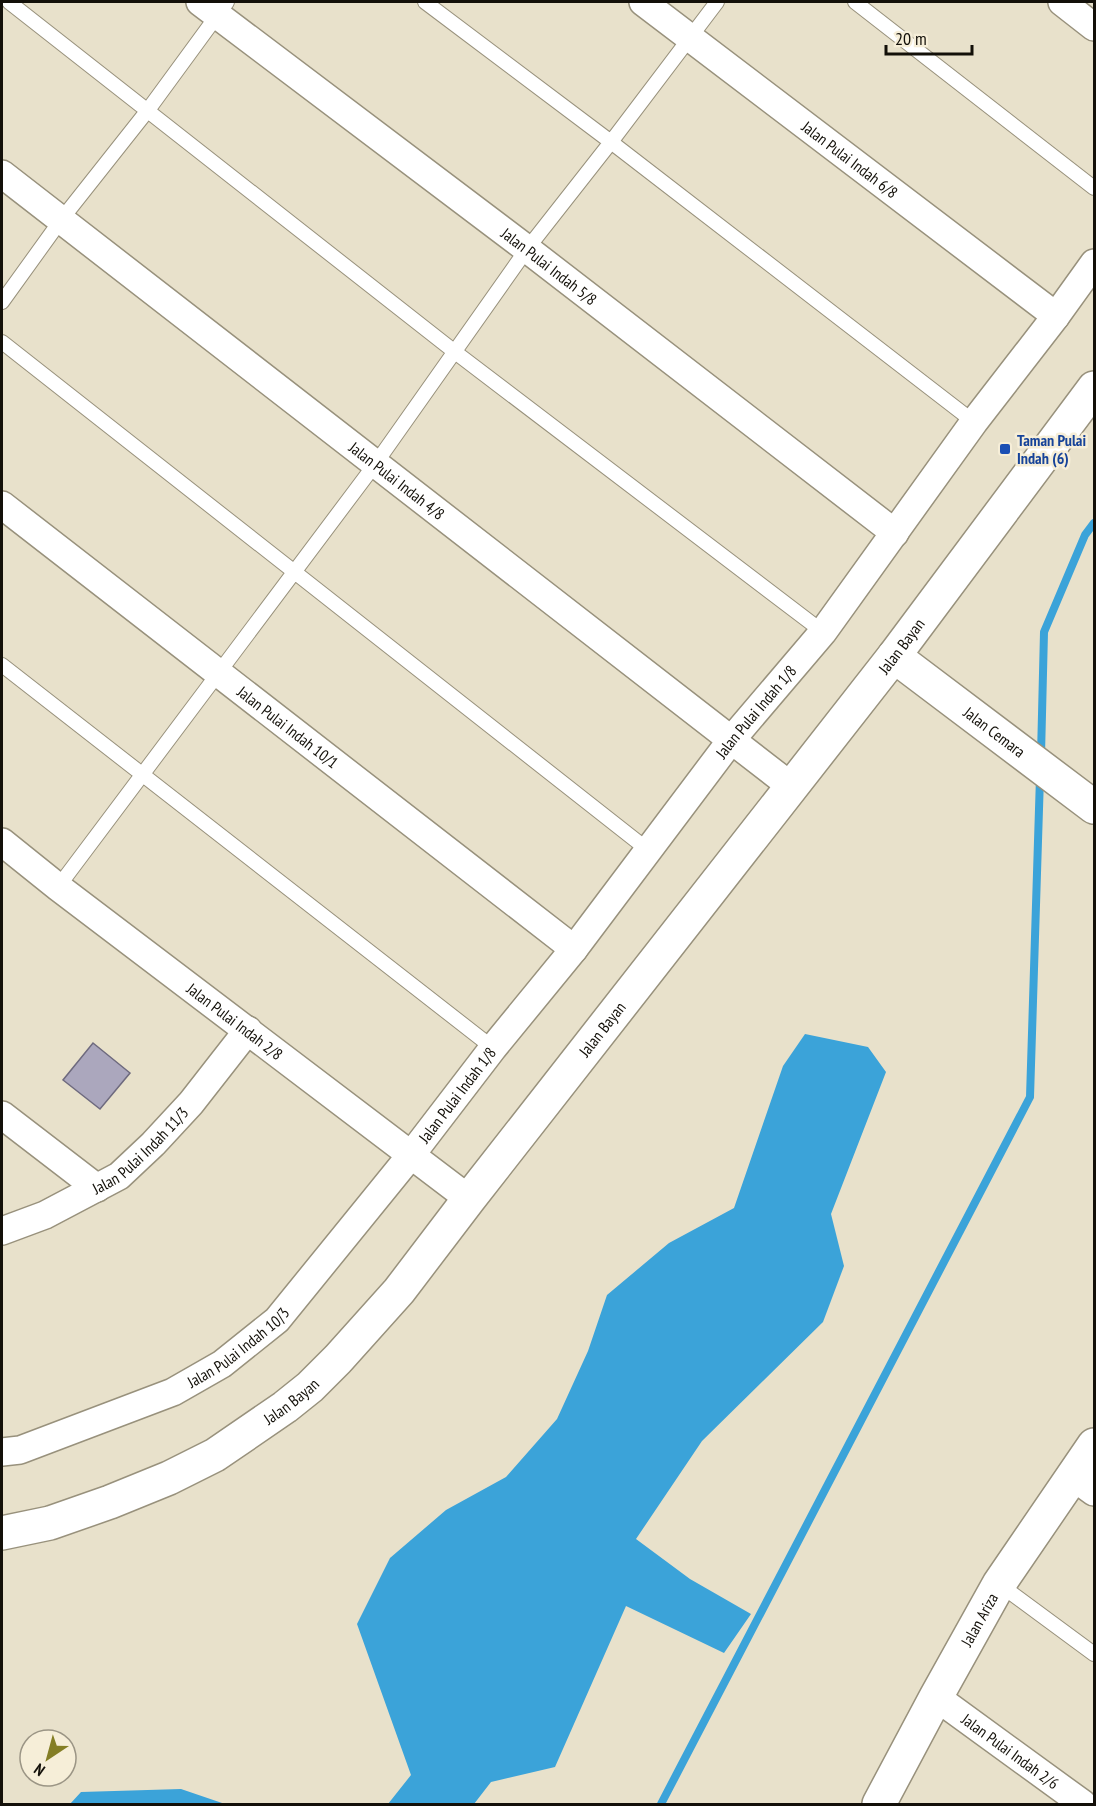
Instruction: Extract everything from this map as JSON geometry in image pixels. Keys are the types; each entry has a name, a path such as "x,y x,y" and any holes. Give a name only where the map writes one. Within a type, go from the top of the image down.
{"street":[{"name":"Jalan Pulai Indah 6/8","path":"644,2 1056,316"},
{"path":"1062,2 1095,27"},
{"name":"Jalan Pulai Indah 5/8","path":"215,6 895,533"},
{"name":"Jalan Pulai Indah 4/8","path":"2,174 792,787"},
{"name":"Jalan Pulai Indah 1/8","path":"411,1155 493,1048 574,949 732,739 823,632 974,422 1095,263"},
{"name":"Jalan Bayan","path":"2,1533 50,1523 110,1502 169,1478 215,1455 252,1431 310,1387 338,1359 399,1291 792,787 894,656 1095,388"},
{"name":"Jalan Pulai Indah 10/1","path":"2,506 574,949"},
{"name":"Jalan Cemara","path":"894,656 1095,807"},
{"name":"Jalan Pulai Indah 2/8","path":"2,842 469,1199"},
{"name":"Jalan Pulai Indah 11/3","path":"2,1231 45,1215 119,1176 192,1103 248,1030"},
{"path":"2,1115 97,1188"},
{"name":"Jalan Pulai Indah 10/3","path":"2,1452 20,1450 173,1392 222,1364 277,1320 411,1155"},
{"name":"Jalan Ariza","path":"879,1804 999,1584 1083,1484 1095,1445"},
{"name":"Jalan Pulai Indah 2/6","path":"936,1697 1083,1804"}],"lane":[{"path":"9,2 455,352 823,632"},
{"path":"425,2 611,142 974,422"},
{"path":"58,887 376,463 527,249 717,2"},
{"path":"855,2 1095,188"},
{"path":"2,302 61,220 148,110 215,6"},
{"path":"2,342 648,850"},
{"path":"2,665 493,1048"},
{"path":"999,1584 1095,1654"}],"water":[{"path":"805,1034 868,1047 886,1072 831,1214 844,1266 823,1322 702,1441 636,1539 690,1579 751,1614 724,1653 626,1606 555,1767 491,1782 474,1804 388,1804 411,1775 357,1624 390,1558 446,1510 506,1477 557,1419 588,1351 607,1295 669,1243 734,1208 783,1066"},
{"path":"181,1789 225,1804 70,1804 81,1792"}],"building":[{"path":"93,1043 130,1073 100,1109 63,1080"}],"waterway":[{"path":"1041,755 1044,632 1085,535 1094,523"},
{"path":"661,1804 1030,1097 1040,777"}],"place":[{"name":"Taman Pulai Indah (6)","path":"1005,449"}]}
